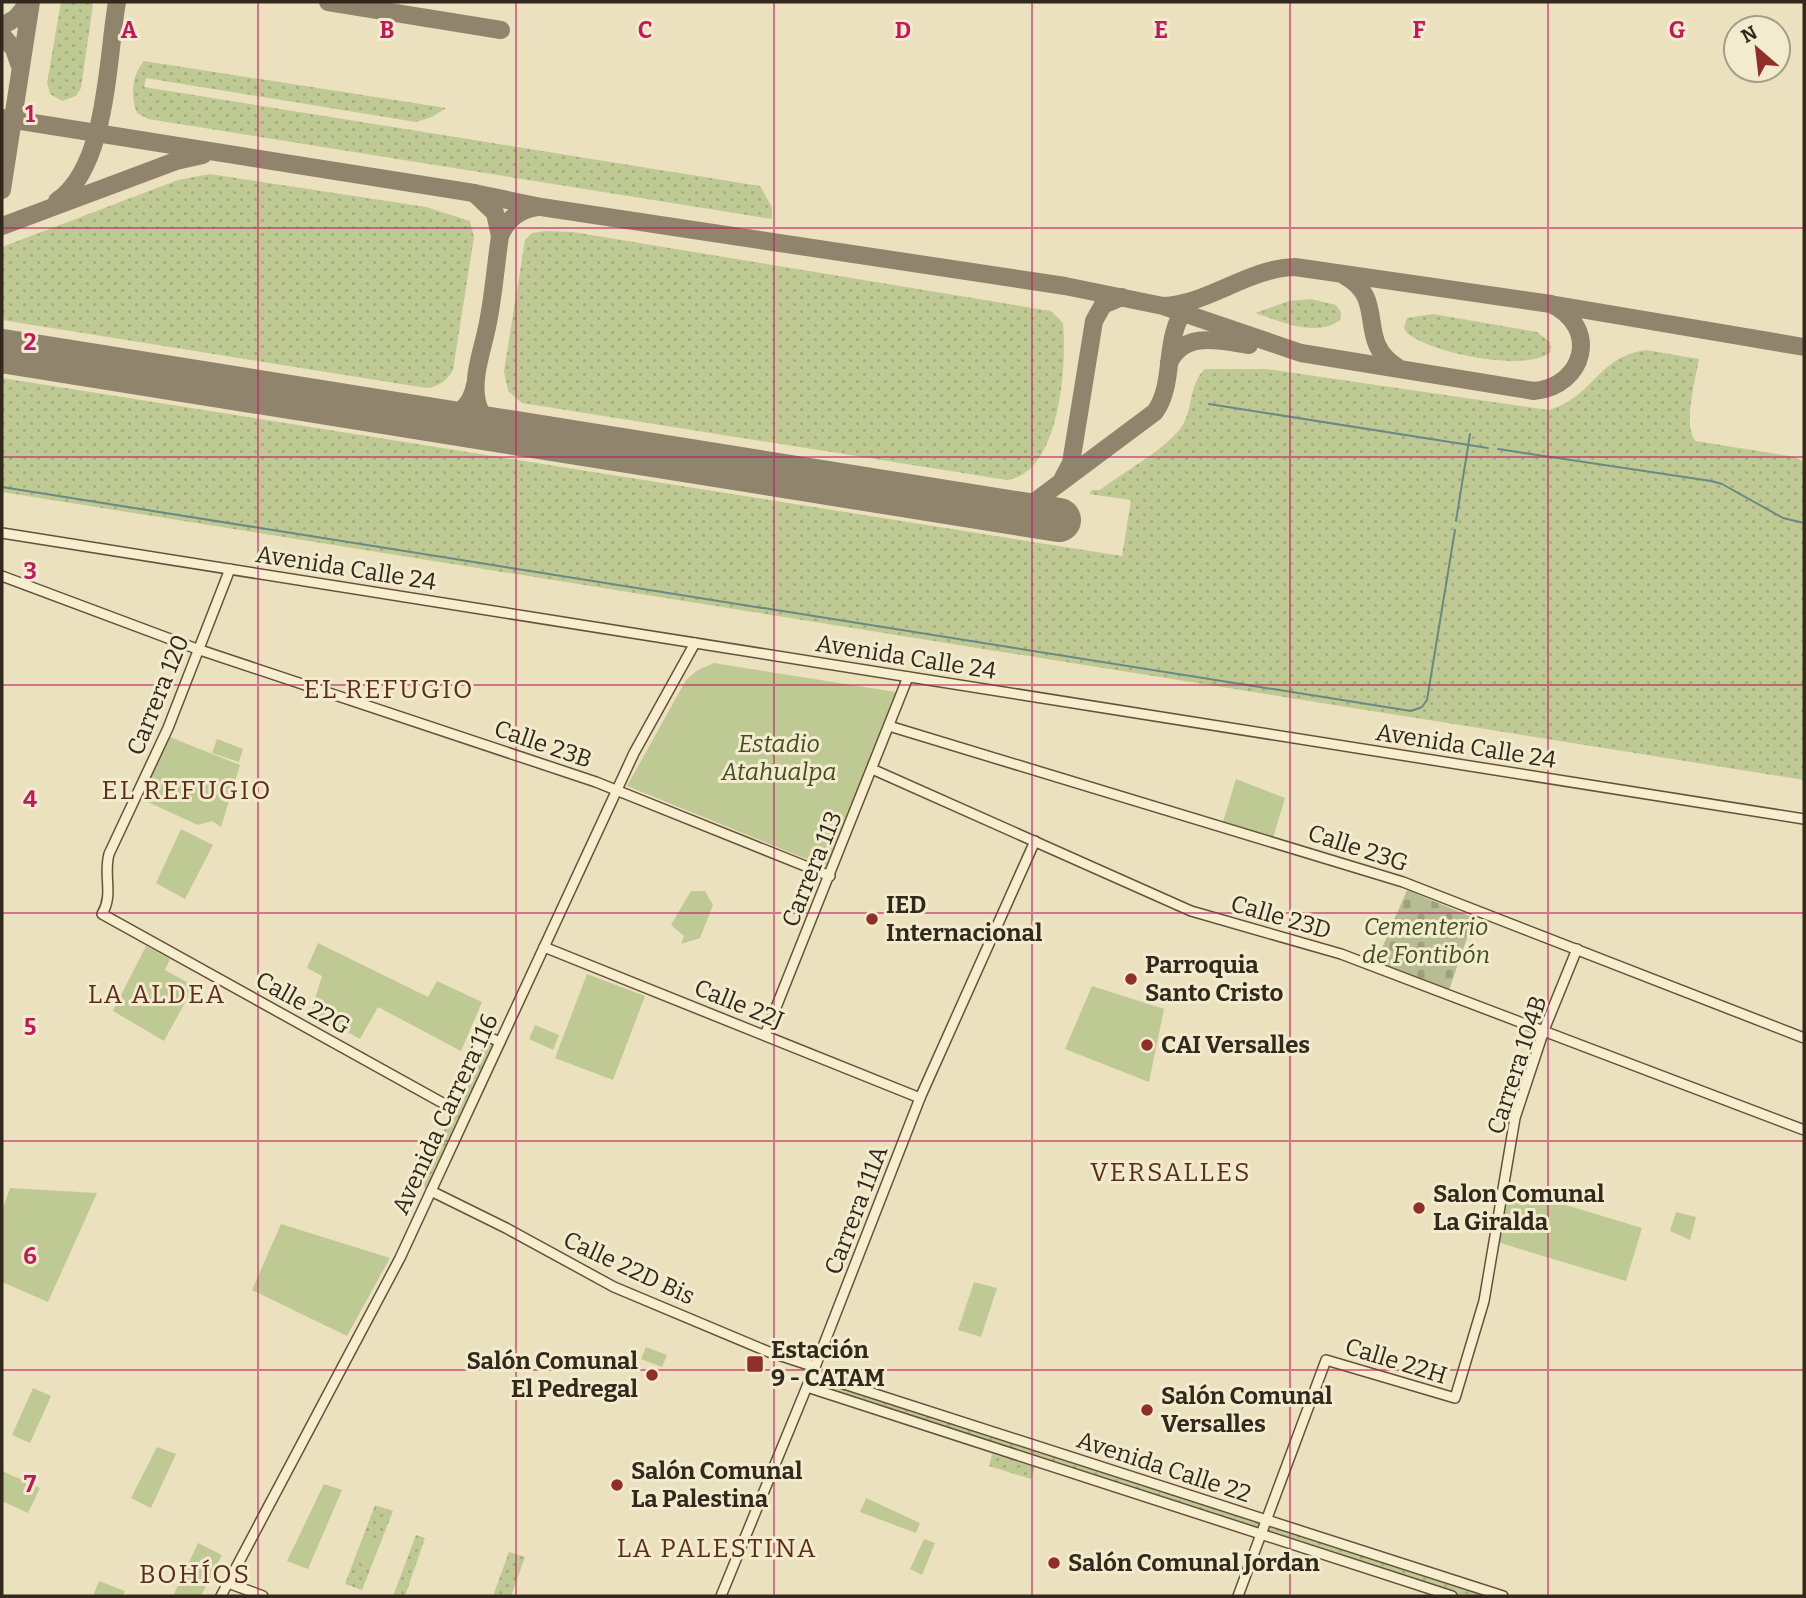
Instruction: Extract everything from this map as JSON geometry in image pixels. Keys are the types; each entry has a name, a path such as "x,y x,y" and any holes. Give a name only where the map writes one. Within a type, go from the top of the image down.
{"street":[{"name":"Avenida Calle 24","path":"2,533 1804,819"},
{"name":"Carrera 120","path":"102,914 110,898 106,871 109,854 168,728 230,569"},
{"name":"Calle 23B","path":"2,576 197,649 616,791 830,876"},
{"name":"Avenida Carrera 116","path":"220,1596 308,1426 393,1271 616,791 695,643"},
{"name":"Carrera 113","path":"765,1035 908,677"},
{"name":"Calle 23G","path":"889,726 1362,868 1804,1038"},
{"name":"Calle 23D","path":"872,769 1191,911 1341,954 1804,1130"},
{"name":"Carrera 111A","path":"721,1596 814,1370 920,1098 1035,841"},
{"name":"Calle 22G","path":"102,914 448,1106 484,1035 500,1042"},
{"name":"Calle 22J","path":"544,947 920,1098"},
{"name":"Carrera 104B","path":"1455,1398 1484,1301 1515,1118 1544,1030 1577,949"},
{"name":"Calle 22D Bis","path":"431,1191 625,1292 814,1370"},
{"name":"Calle 22H","path":"1267,1521 1326,1360 1455,1398"},
{"name":"Avenida Calle 22","path":"814,1370 1267,1521 1503,1596"},
{"name":"Avenida Calle 22","path":"807,1387 1452,1596"},
{"path":"1238,1596 1267,1521"},
{"path":"228,1583 262,1596"}],"green space":[{"path":"61,2 91,2 93,5 81,88 76,96 62,101 50,94 47,83"},
{"path":"144,61 446,108 432,117 416,122 146,78 144,87 760,186 772,207 772,219 148,119 137,113 133,100 133,86"},
{"path":"210,174 426,207 470,221 474,237 453,370 448,377 438,385 426,388 2,320 2,247 178,180"},
{"path":"573,232 1051,311 1063,323 1064,341 1061,389 1049,438 1039,458 1025,473 1007,480 522,403 508,391 504,371 525,240 532,233"},
{"path":"1311,299 1336,305 1341,312 1340,320 1320,328 1309,328 1255,313 1289,301"},
{"path":"1433,314 1537,332 1550,342 1551,352 1521,361 1478,358 1436,347 1407,333 1404,328 1407,318"},
{"path":"1646,350 1699,359 1690,415 1692,435 1696,441 1795,457 1804,462 1804,780 2,492 2,378 1122,556 1131,500 1089,494 1092,490 1100,490 1172,438 1184,422 1196,382 1205,369 1266,369 1549,410 1577,396 1617,360"},
{"name":"Estadio Atahualpa","path":"714,663 896,692 826,867 627,786 686,680 698,670"},
{"path":"167,736 240,765 221,827 212,821 198,825 141,799"},
{"path":"217,739 243,749 239,762 212,753"},
{"path":"1236,779 1285,798 1273,838 1223,822"},
{"path":"181,829 213,845 185,899 156,883"},
{"name":"Cementerio de Fontibón","path":"1407,890 1474,918 1449,990 1376,962"},
{"path":"691,891 705,891 713,905 700,938 681,944 684,936 671,925"},
{"path":"318,943 428,997 437,981 482,1002 461,1051 378,1007 360,1039 311,1012 322,976 307,968"},
{"path":"146,946 170,959 165,970 194,986 164,1041 113,1011"},
{"path":"587,974 645,996 613,1080 555,1058"},
{"path":"1092,986 1164,1009 1149,1082 1065,1049"},
{"path":"535,1025 559,1035 553,1050 529,1039"},
{"path":"486,1043 493,1046 427,1189 419,1182"},
{"path":"10,1188 97,1193 48,1302 2,1282 2,1211"},
{"path":"1505,1201 1566,1205 1642,1228 1626,1281 1497,1242"},
{"path":"1676,1212 1696,1217 1690,1240 1670,1231"},
{"path":"281,1224 390,1258 347,1336 252,1290"},
{"path":"974,1282 997,1288 981,1337 958,1330"},
{"path":"646,1347 667,1355 662,1367 641,1359"},
{"path":"816,1378 1262,1522 1259,1531 812,1386"},
{"path":"33,1388 51,1396 30,1443 12,1435"},
{"path":"157,1447 176,1454 151,1508 131,1498"},
{"path":"992,1454 1035,1467 1031,1479 989,1466"},
{"path":"2,1471 40,1488 28,1513 2,1501"},
{"path":"324,1484 342,1490 308,1569 287,1561"},
{"path":"866,1498 920,1523 916,1533 860,1512"},
{"path":"375,1505 393,1511 362,1590 345,1584"},
{"path":"1270,1525 1493,1596 1463,1596 1267,1534"},
{"path":"416,1535 425,1538 405,1596 393,1596"},
{"path":"364,1536 380,1541 370,1567 355,1561"},
{"path":"924,1539 935,1543 922,1575 910,1569"},
{"path":"198,1543 222,1555 201,1596 173,1596"},
{"path":"509,1552 525,1557 511,1596 493,1596"},
{"path":"99,1581 125,1591 123,1596 93,1596"}],"waterway":[{"path":"1209,404 1488,448"},
{"path":"1456,521 1470,434"},
{"path":"1498,449 1711,481 1722,484 1783,518 1804,523"},
{"path":"2,487 1411,711 1422,707 1427,700 1455,530"}],"taxiway":[{"path":"2,26 16,18 29,2"},
{"path":"2,190 31,2"},
{"path":"57,201 74,185 96,137 107,80 117,2"},
{"path":"328,2 501,30"},
{"path":"2,35 14,49 19,64"},
{"path":"2,118 474,193 541,207 1065,286 1163,306 1301,353 1534,391 1551,387 1565,379 1575,367 1580,354 1581,340 1576,327 1566,314 1551,304 1295,267 1261,273 1196,299 1163,306"},
{"path":"2,226 176,161 203,155"},
{"path":"474,193 495,213 500,236"},
{"path":"506,431 488,421 481,413 476,392 477,370 491,307 500,236 515,216 538,207"},
{"path":"1345,276 1358,285 1365,296 1377,345 1384,357 1397,367"},
{"path":"1063,478 1071,463 1094,321 1103,305 1122,297"},
{"path":"1002,511 1029,506 1155,412 1166,387 1175,331 1188,304"},
{"path":"1556,305 1804,347"},
{"path":"1169,363 1184,346 1194,342 1215,340 1249,345"},
{"path":"435,420 450,417 461,410 470,399 475,385"}],"runway":[{"path":"2,351 1059,520"}],"place":[{"name":"IED Internacional","path":"872,919"},
{"name":"Parroquia Santo Cristo","path":"1131,979"},
{"name":"CAI Versalles","path":"1147,1045"},
{"name":"Salon Comunal La Giralda","path":"1419,1208"},
{"name":"Estación 9 - CATAM","path":"755,1364"},
{"name":"Salón Comunal El Pedregal","path":"652,1375"},
{"name":"Salón Comunal Versalles","path":"1147,1410"},
{"name":"Salón Comunal La Palestina","path":"617,1485"},
{"name":"Salón Comunal Jordan","path":"1054,1563"}],"district":[{"name":"EL REFUGIO","path":"389,689"},
{"name":"EL REFUGIO","path":"187,790"},
{"name":"LA ALDEA","path":"157,994"},
{"name":"VERSALLES","path":"1171,1172"},
{"name":"LA PALESTINA","path":"717,1548"},
{"name":"BOHÍOS","path":"195,1574"}]}
